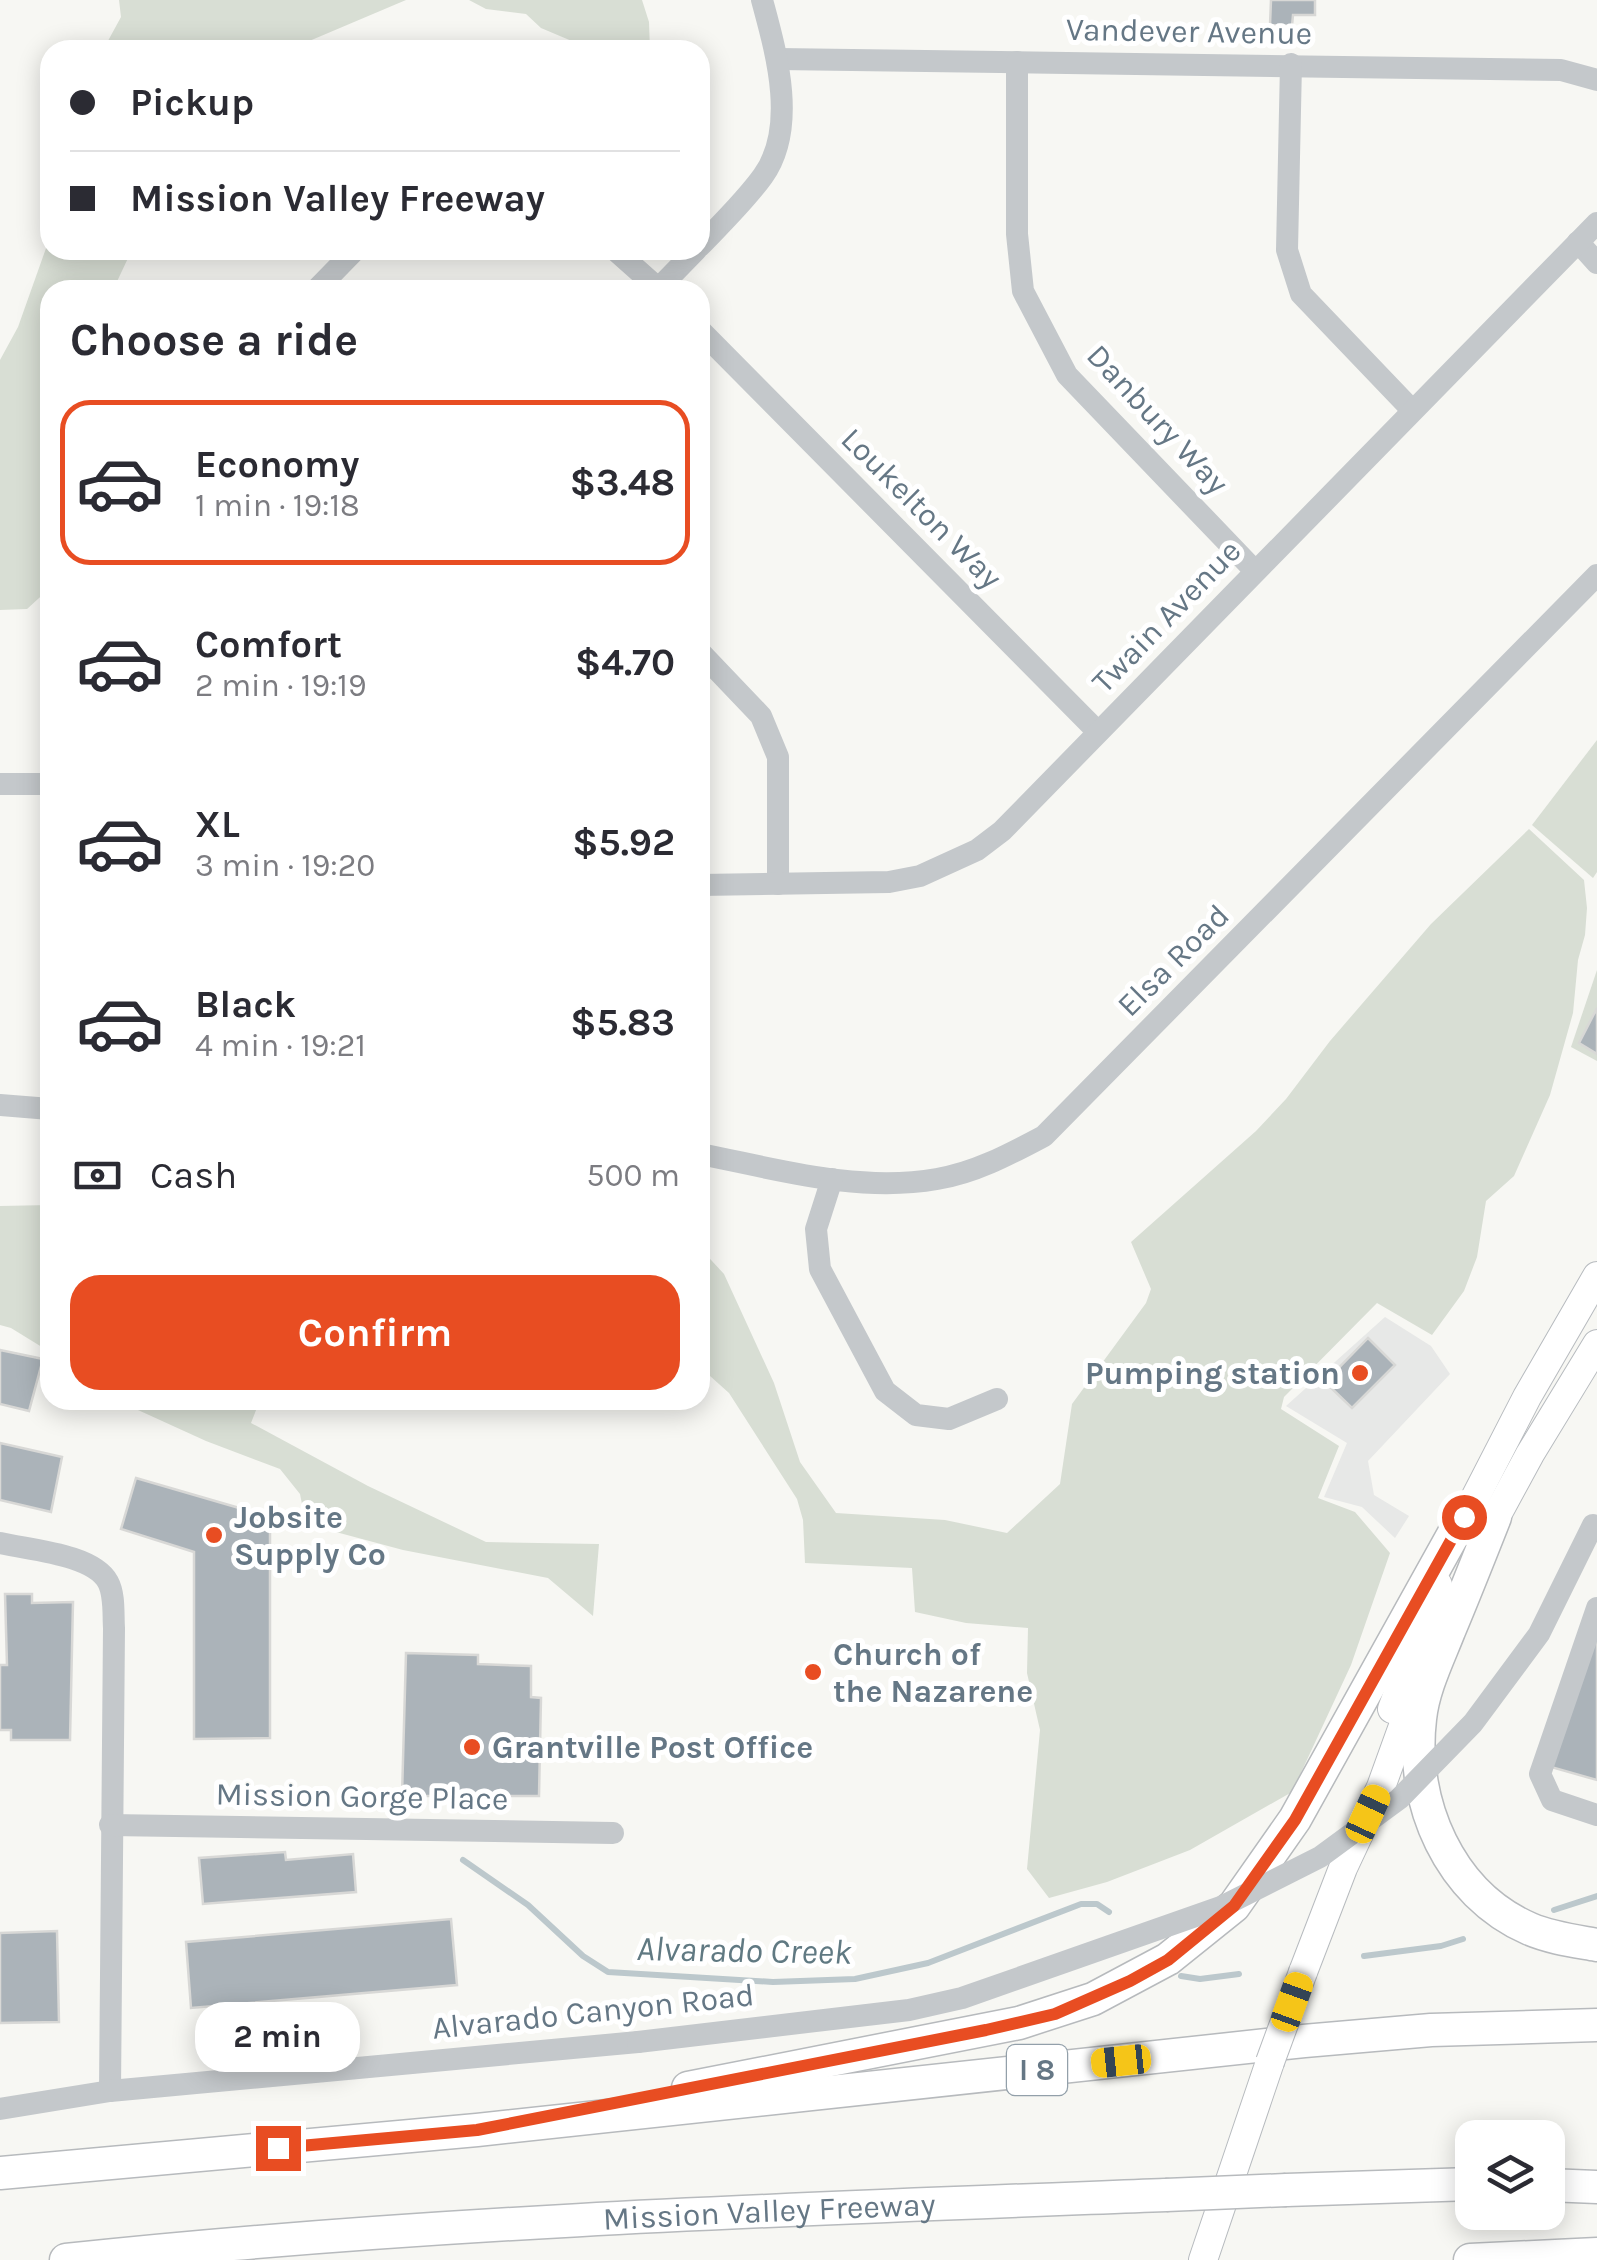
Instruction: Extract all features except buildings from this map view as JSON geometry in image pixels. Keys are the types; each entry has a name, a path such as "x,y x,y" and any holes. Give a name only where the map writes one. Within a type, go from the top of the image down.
{"highway":[{"path":"1480,1517 1420,1716 1418,1759 1426,1806 1444,1852 1470,1886 1503,1913 1530,1929 1597,1945"},
{"path":"477,2130 1020,2023 1093,2000 1168,1960 1234,1906 1295,1820 1480,1517"},
{"name":"I 8","path":"0,2173 477,2130 1304,2041 1431,2030 1597,2025"},
{"name":"Mission Valley Freeway","path":"66,2260 429,2228 674,2214 1455,2185"},
{"path":"1565,2185 1597,2186"},
{"path":"1470,2260 1597,2254"}],"main road":[{"path":"1204,2260 1303,1972 1343,1868 1380,1787 1527,1396 1597,1276"},
{"path":"1480,1517 1597,1344"}],"street":[{"path":"710,235 765,173 778,140 782,83 762,0"},
{"name":"Vandever Avenue","path":"778,59 1561,70 1597,80"},
{"name":"Danbury Way","path":"1017,62 1017,234 1023,291 1067,375 1255,571"},
{"path":"1291,64 1287,250 1301,294 1411,410"},
{"name":"Twain Avenue","path":"710,885 889,882 920,876 977,850 1002,831 1597,223"},
{"path":"1578,242 1597,262"},
{"path":"326,280 345,260"},
{"path":"627,260 648,280"},
{"path":"668,280 687,260"},
{"name":"Loukelton Way","path":"710,340 1098,732"},
{"name":"Elsa Road","path":"710,1156 832,1179 885,1184 939,1179 992,1163 1044,1136 1597,576"},
{"path":"710,662 761,716 778,757 778,884"},
{"path":"0,784 40,784"},
{"path":"0,1105 40,1108"},
{"path":"832,1179 816,1229 820,1268 885,1391 916,1415 950,1419 997,1399"},
{"name":"Alvarado Canyon Road","path":"0,2109 110,2091 638,2042 908,2010 962,1998 1221,1906 1320,1856 1399,1799 1473,1723 1539,1634 1595,1520"},
{"path":"0,1543 84,1561 110,1584 114,1628 110,2091"},
{"path":"1597,1608 1540,1774 1552,1800 1597,1814"},
{"name":"Mission Gorge Place","path":"110,1825 612,1833"}],"shaded area":[{"path":"119,0 406,0 312,40 108,40 121,17"},
{"path":"469,0 642,0 650,40 569,40 541,28 526,14 486,9"},
{"path":"42,260 127,260 118,280 40,280 40,597 27,609 0,610 0,360 18,327"},
{"path":"1597,740 1597,872 1593,878 1532,825"},
{"path":"1529,829 1584,880 1585,935 1578,960 1573,1013 1550,1095 1514,1176 1486,1201 1477,1257 1464,1291 1432,1335 1377,1303 1284,1397 1281,1409 1339,1446 1318,1498 1355,1512 1390,1553 1351,1665 1292,1792 1190,1850 1107,1882 1049,1898 1027,1869 1040,1730 1027,1673 1028,1628 966,1623 915,1612 912,1568 805,1563 803,1520 797,1499 729,1393 710,1376 710,1259 724,1274 774,1383 800,1462 836,1513 945,1520 1007,1533 1060,1484 1072,1404 1146,1303 1151,1289 1131,1242 1256,1131 1431,924"},
{"path":"1597,970 1597,1061 1571,1047"},
{"path":"40,1205 40,1346 0,1325 0,1206"},
{"path":"1385,1317 1431,1346 1450,1374 1368,1461 1374,1495 1409,1516 1395,1538 1362,1507 1324,1497 1347,1443 1286,1406"},
{"path":"138,1410 256,1410 251,1423 368,1486 486,1542 599,1544 593,1616 548,1578 403,1550 306,1524 300,1494 280,1469"}],"waterway":[{"name":"Alvarado Creek","path":"463,1860 528,1905 583,1956 608,1972 773,1982 855,1979 928,1963 1081,1904 1097,1904 1109,1912"},
{"name":"Alvarado Creek","path":"1554,1910 1597,1896"},
{"name":"Alvarado Creek","path":"1364,1956 1441,1946 1463,1939"},
{"name":"Alvarado Creek","path":"1181,1976 1200,1979 1239,1974"}],"place":[{"name":"Pumping station","path":"1360,1373"},
{"name":"Jobsite Supply Co","path":"214,1535"},
{"name":"Church of the Nazarene","path":"813,1672"},
{"name":"Grantville Post Office","path":"472,1747"}],"route":[{"path":"278,2148 477,2130 1020,2023 1093,2000 1130,1981 1168,1960 1234,1906 1295,1820 1464,1517"}]}
